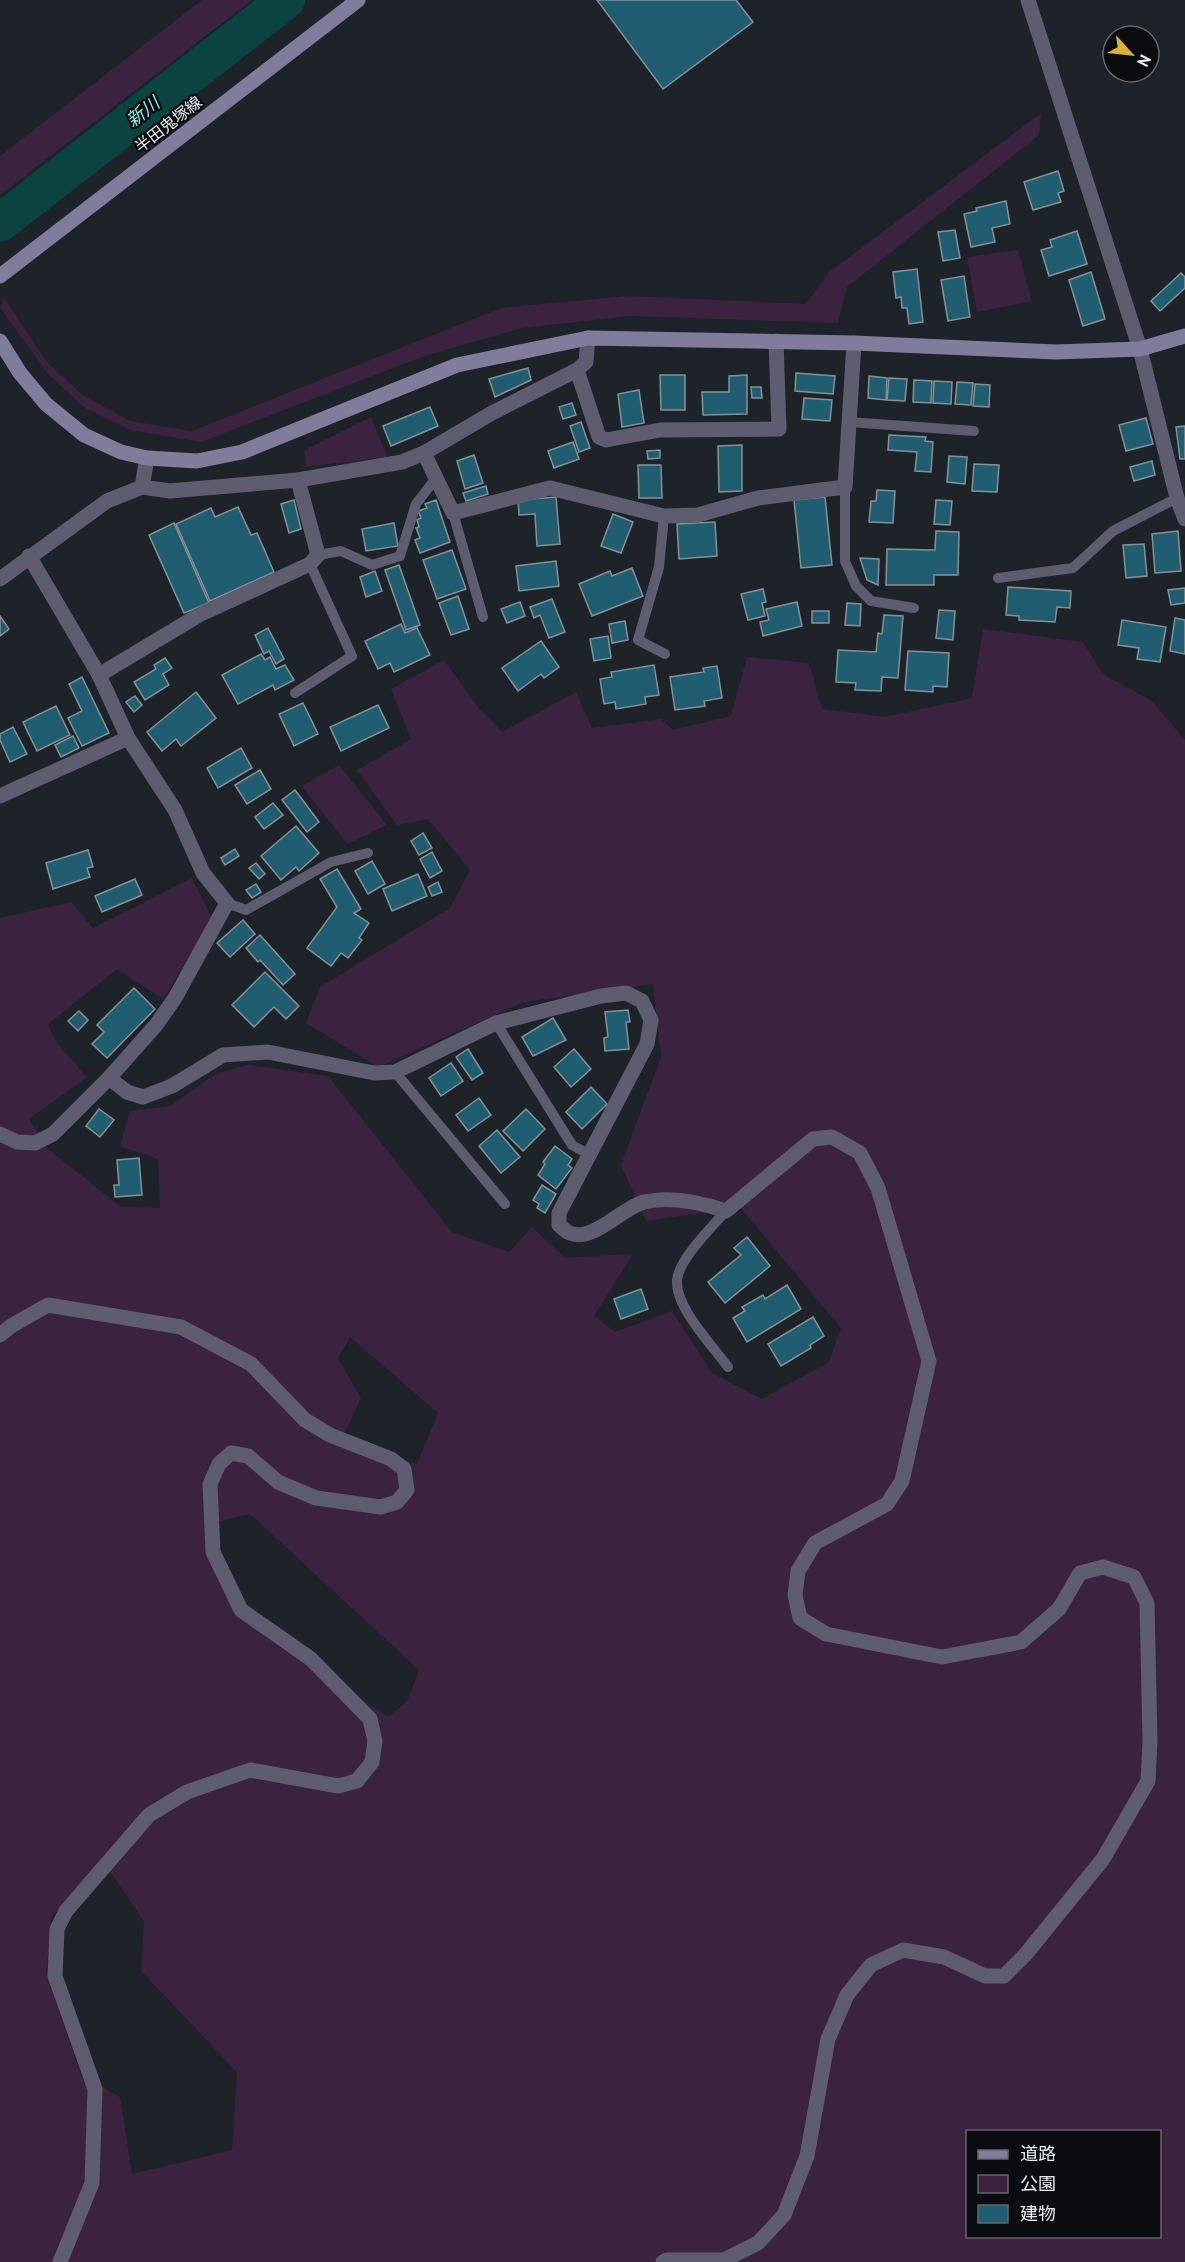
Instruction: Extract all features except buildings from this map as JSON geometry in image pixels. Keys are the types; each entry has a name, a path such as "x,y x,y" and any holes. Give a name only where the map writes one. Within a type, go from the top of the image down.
{"street":[{"name":"半田鬼塚線","path":"0,276 358,0"},
{"path":"1028,0 1140,349 1177,498 1185,519"},
{"path":"0,341 21,373 46,404 84,435 121,452 147,458 197,462 242,452 457,364 588,338 854,343 1056,352 1140,349 1185,336"},
{"path":"0,579 107,501 142,487 170,491 298,480 402,462 424,453 492,413 577,370 586,362 588,338"},
{"path":"577,370 599,437 606,440 660,430 779,429 776,341"},
{"path":"424,453 453,513 550,488 664,516 698,515 758,498 845,487 854,343"},
{"path":"142,487 147,458"},
{"path":"99,675 200,615 314,560 298,480"},
{"path":"0,1134 17,1142 35,1143 52,1134 109,1078 156,1025 176,998 227,903 202,873 175,810 128,738 99,675 29,556"},
{"path":"0,796 128,738"},
{"path":"109,1078 127,1092 143,1097 172,1086 224,1055 268,1052 374,1073 395,1072 496,1023 601,996 626,993 642,1001 651,1020 647,1044 559,1213 559,1225 571,1234 587,1235 641,1203 662,1199 705,1204 726,1211 813,1138 832,1137 860,1153 878,1188 929,1361 902,1481 887,1504 815,1543 798,1570 795,1595 800,1618 826,1634 942,1657 1022,1642 1059,1609 1080,1573 1103,1567 1134,1577 1147,1603 1150,1741 1148,1781 1103,1859 1025,1955 1004,1976 985,1976 944,1957 903,1950 872,1965 847,1995 828,2039 807,2156 784,2215 758,2243 724,2260 667,2260 663,2262"},
{"path":"0,1335 11,1326 48,1305 181,1327 251,1364 305,1420 330,1435 391,1459 404,1469 407,1490 397,1502 381,1507 316,1498 278,1482 248,1456 231,1453 219,1464 210,1484 213,1552 242,1610 311,1659 370,1719 375,1741 372,1762 357,1781 338,1786 250,1770 187,1792 149,1815 66,1911 57,1929 55,1976 95,2089 93,2183 60,2262"}],"lane":[{"path":"849,422 974,430"},
{"path":"295,693 352,656 314,560 341,551 372,565 400,556 416,504 436,478"},
{"path":"845,487 845,561 856,586 871,601 915,608"},
{"path":"998,578 1073,568 1113,531 1177,498"},
{"path":"453,513 483,617"},
{"path":"664,516 658,567 638,640 665,654"},
{"path":"227,903 246,910 330,862 368,854"},
{"path":"496,1023 572,1144 590,1155"},
{"path":"395,1072 504,1204"},
{"path":"726,1211 685,1261 677,1278 680,1300 728,1367"}],"green space":[{"path":"202,0 252,0 0,195 0,156"},
{"path":"1041,113 1039,135 847,287 838,323 630,316 522,328 427,355 201,442 130,430 85,408 49,375 1,309 3,296 46,361 81,394 130,421 192,431 501,308 627,296 806,304 828,273"},
{"path":"1018,250 1032,301 977,312 967,257"},
{"path":"371,417 387,457 305,467 305,450"},
{"path":"983,629 1083,642 1103,674 1152,701 1185,740 1185,2262 0,2262 0,918 71,902 93,928 192,878 212,919 163,999 117,969 48,1024 56,1042 87,1077 29,1119 47,1148 121,1207 160,1208 158,1159 120,1146 130,1111 170,1106 217,1073 249,1065 328,1076 452,1232 509,1252 532,1227 565,1258 633,1254 594,1316 615,1332 672,1311 712,1373 762,1399 829,1362 841,1328 740,1207 646,1221 621,1165 661,1057 653,984 524,1002 378,1067 306,1023 320,987 450,908 470,870 428,819 397,825 357,770 411,739 391,689 444,660 477,706 502,732 576,692 592,728 661,719 673,730 731,716 747,657 809,663 822,709 885,717 972,698","holes":["350,1337 438,1413 417,1464 342,1438 361,1398 338,1358","250,1514 419,1670 407,1701 388,1717 236,1614 206,1551 217,1522","105,1864 144,1921 141,1971 237,2072 232,2150 132,2174 120,2097 81,2075 46,1973 52,1916"]},
{"path":"339,765 387,825 347,844 302,786"}],"waterway":[{"name":"新川","path":"0,223 286,0"}]}
